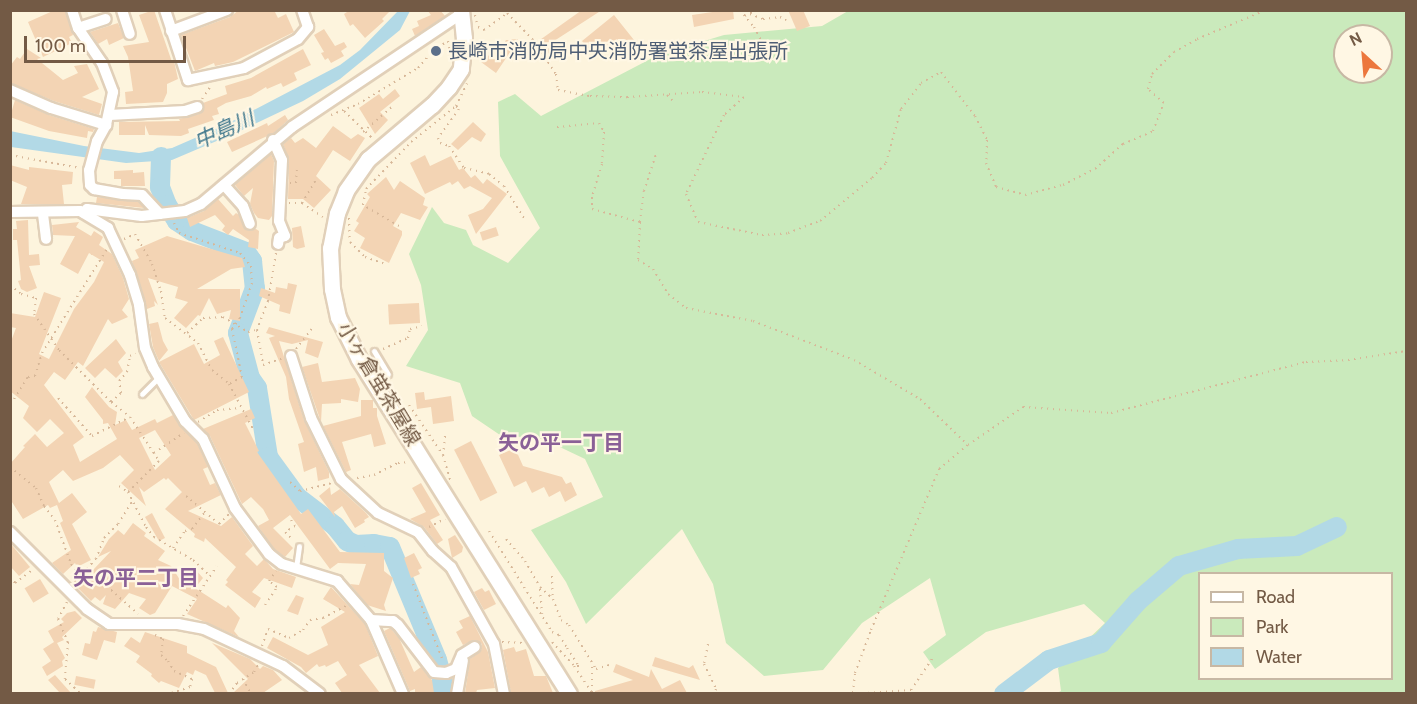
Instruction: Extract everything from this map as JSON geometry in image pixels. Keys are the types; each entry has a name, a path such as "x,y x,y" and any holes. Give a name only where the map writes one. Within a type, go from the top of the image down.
{"street":[{"path":"72,10 78,28 102,63 113,92 107,120 97,141 89,170 90,185 94,189 142,195 169,213"},
{"path":"123,10 130,34"},
{"path":"165,10 188,80 243,68 298,39 308,27 302,10"},
{"path":"171,31 227,10"},
{"path":"84,213 87,209 142,216 169,213 201,204 273,140 465,13"},
{"name":"小ヶ倉蛍茶屋線","path":"465,13 461,69 449,87 432,105 368,159 345,191 337,213 330,248 332,289 338,317 359,359 569,693"},
{"path":"78,28 106,19"},
{"path":"10,90 51,108 107,120 185,111 197,106"},
{"path":"273,140 282,160 279,221 285,236 279,238 278,244"},
{"path":"224,184 243,206 250,224"},
{"path":"10,212 84,213 108,228 116,243 139,305 145,348 185,421 203,439 235,508 269,554 282,564 337,581 371,620 403,693"},
{"path":"43,214 46,239"},
{"path":"291,356 311,418 341,479 378,513 418,532 433,551 451,567 494,644 504,693"},
{"path":"10,532 94,616 109,624 178,624 204,629 283,666 320,693"},
{"path":"371,620 393,621 398,625 434,672 446,673 456,669 462,655 475,646"},
{"path":"456,693 464,665 462,655"}],"lane":[{"path":"374,351 388,374"},
{"path":"142,394 159,377"},
{"path":"296,568 299,546"}],"path":[{"path":"740,10 754,27 763,45"},
{"path":"745,16 756,10"},
{"path":"465,13 477,15 478,27 484,30 507,13 535,42 556,74 558,90 590,96 702,92 744,97 724,115 686,194 698,222 762,235 788,233 819,220 872,178 886,163 901,109 921,83 941,72 975,116 987,140 986,163 996,187 1025,195 1063,185 1095,169 1123,144 1153,131 1164,103 1148,89 1152,74 1174,52 1197,39 1266,10"},
{"path":"750,14 763,19 780,17 786,20"},
{"path":"374,140 363,132 343,110 418,68 433,51 448,41 452,54"},
{"path":"197,106 219,74"},
{"path":"399,226 363,205 366,189 411,142 456,106 465,90 470,74"},
{"path":"667,95 675,103"},
{"path":"363,132 393,106"},
{"path":"456,106 459,109 438,138 440,143 449,146 465,168 489,174 504,186 525,220"},
{"path":"556,127 599,123 604,132 602,164 592,197 592,209 640,222"},
{"path":"10,155 89,170"},
{"path":"656,155 644,191 638,260 653,269 668,294 686,308 753,321 854,360 920,399 968,445"},
{"path":"302,203 315,181"},
{"path":"280,204 302,203 322,217 325,209"},
{"path":"169,213 179,233 240,253 251,266 252,283 240,318 234,324 232,337 242,377 229,384"},
{"path":"348,217 351,220 350,242 365,257 385,264"},
{"path":"116,243 135,234 152,264 161,291 165,318 187,333 198,344 212,370 229,384 253,429"},
{"path":"278,244 268,301 257,330 263,365 291,356 313,327"},
{"path":"14,399 28,377 35,376 42,353 99,263"},
{"path":"10,285 21,294 36,298 34,314 59,350 111,402 130,417 159,460 128,492"},
{"path":"187,333 202,318 224,317 248,332 257,330"},
{"path":"374,351 388,349 393,343 408,339 410,329 422,326"},
{"path":"111,402 121,393 119,381 127,372 130,356 145,348"},
{"path":"933,657 911,690 852,693 855,673 871,630 939,469 968,445 1023,406 1111,412 1306,362 1348,360 1407,351"},
{"path":"58,398 92,436 130,417"},
{"path":"409,405 443,455 450,477 449,483"},
{"path":"154,453 217,410 240,408"},
{"path":"443,455 445,436"},
{"path":"351,486 359,477 374,475 398,463 414,462"},
{"path":"10,467 36,488 44,506 55,520 71,564 81,576"},
{"path":"290,483 300,491 324,487 341,479"},
{"path":"118,486 128,492 146,527 154,537 193,560 210,576"},
{"path":"186,496 219,524"},
{"path":"60,582 66,579 75,582 81,576 96,559 104,538 118,524 133,500"},
{"path":"173,548 185,531 192,529 204,513"},
{"path":"418,532 449,517"},
{"path":"291,520 295,526 285,532 299,546"},
{"path":"489,531 552,632 559,635 578,665 578,670"},
{"path":"506,539 525,561 540,587 553,599"},
{"path":"10,577 15,583 41,563"},
{"path":"265,605 277,587 269,581 282,564"},
{"path":"178,624 217,566"},
{"path":"84,572 102,582 138,614 144,625 163,639 161,656 168,661 174,671 192,679 190,687 169,693"},
{"path":"552,576 553,599 561,620 569,625 596,669 609,665"},
{"path":"413,584 446,673"},
{"path":"540,587 542,616"},
{"path":"72,594 58,619 68,642 65,679 81,693"},
{"path":"229,693 254,672 268,629 289,638 303,630 310,620 323,618 354,600"},
{"path":"548,640 554,643 578,670 592,693"},
{"path":"494,644 505,641 521,644"},
{"path":"708,644 704,664 716,689 714,693"},
{"path":"592,663 592,693"},
{"path":"243,679 251,693"}],"green space":[{"path":"848,11 1406,11 1406,693 1057,693 1061,691 1058,668 1105,623 1084,604 986,632 935,669 923,652 946,635 930,578 862,623 823,670 764,676 726,643 713,584 682,529 586,624 566,582 531,530 603,497 585,459 543,439 500,435 472,416 460,383 406,366 428,330 421,285 409,254 432,207 444,223 466,230 473,245 508,263 540,228 500,156 498,102 515,94 541,116 658,55 724,35 822,26"}],"water":[{"name":"中島川","path":"398,11 410,11 400,30 340,79 303,101 172,160 126,163 11,147 10,131 84,146 139,153 172,148 227,124 340,65 360,50"}],"building":[{"path":"55,10 65,10 73,35 69,37 72,43 43,57 28,22"},
{"path":"154,10 172,62 174,61 178,79 167,84 167,93 163,102 126,104 125,92 133,91 128,57 123,46 149,42 139,15"},
{"path":"239,10 274,10 278,18 286,14 294,32 233,62 215,66 214,63 195,71 181,35 230,17"},
{"path":"350,10 391,10 382,19 384,21 365,38 353,24 350,26 344,14"},
{"path":"427,10 440,10 445,16 415,36 412,29 419,26 417,21 431,15"},
{"path":"582,10 602,10 554,41 564,53 555,60 537,42"},
{"path":"733,10 734,19 694,27 692,15"},
{"path":"788,10 803,10 810,26 797,31"},
{"path":"614,15 634,40 619,54 609,43 594,56 582,41"},
{"path":"118,23 124,38 109,45 107,39 98,44 90,32"},
{"path":"324,29 335,46 344,42 347,47 341,51 344,56 331,63 328,58 325,60 321,53 324,52 314,35"},
{"path":"519,39 496,73 481,62 495,50 498,53 506,40"},
{"path":"27,49 41,58 37,59 63,80 78,73 74,66 87,64 99,89 82,97 102,104 99,115 54,101 10,83 10,66 17,57 20,59"},
{"path":"303,49 311,65 294,73 297,80 283,87 281,83 267,89 266,87 251,96 226,103 217,108 219,114 212,116 214,120 188,129 189,133 181,136 149,135 145,125 145,135 119,135 119,122 180,121 179,119 199,114 204,109 203,103 227,94 225,86 251,78"},
{"path":"395,89 400,96 380,112 388,120 375,134 359,108 379,94 383,99"},
{"path":"15,100 49,115 94,129 93,132 88,131 87,138 49,131 10,117"},
{"path":"285,115 288,120 274,133 232,152 227,142 267,123 268,126"},
{"path":"473,122 486,134 481,142 472,137 458,150 451,144"},
{"path":"333,126 351,139 358,134 365,138 350,161 333,150 316,176 331,190 314,208 303,199 288,199 289,160 283,144 291,138 295,143 303,138 316,148"},
{"path":"271,154 274,161 272,216 269,220 258,218 254,213 250,204 253,188 244,196 235,185"},
{"path":"425,155 430,166 451,156 459,170 463,168 471,178 475,175 483,184 487,179 507,194 476,234 468,215 483,209 492,198 470,186 464,189 458,181 452,185 450,182 425,194 410,163"},
{"path":"10,165 29,170 29,167 73,172 72,184 62,185 64,204 21,204 27,187 10,180"},
{"path":"133,170 133,173 144,172 145,186 121,186 121,179 114,179 114,171"},
{"path":"386,177 394,190 400,181 425,198 423,205 428,207 420,220 401,213 393,226 402,231 402,235 389,263 360,248 365,238 354,231 359,223 356,221 370,197 367,194"},
{"path":"97,197 139,202 144,208 96,203"},
{"path":"218,199 233,216 236,213 239,215 246,230 259,231 258,249 248,247 249,240 233,229 228,235 222,230 225,226 215,215 190,227 187,218 204,211"},
{"path":"28,220 29,255 39,254 40,265 29,266 37,288 27,292 21,289 18,281 21,280 17,240 13,240 13,229 17,229 16,221"},
{"path":"79,222 76,227 91,236 94,231 103,237 99,245 112,254 123,278 129,299 122,310 128,317 112,324 108,319 83,366 78,362 65,380 54,372 44,385 84,437 73,445 80,462 117,439 108,423 103,424 103,420 85,397 92,387 109,407 117,412 115,425 126,420 132,430 155,419 157,423 173,415 197,443 208,467 203,469 210,485 215,483 221,495 188,511 221,526 232,517 253,546 245,554 257,566 264,559 273,569 296,577 292,588 264,578 252,592 261,598 255,608 225,585 236,567 205,538 204,542 194,537 195,534 165,509 182,492 168,478 166,480 164,478 144,492 139,487 146,506 121,483 134,470 120,455 103,468 73,481 63,470 49,482 59,503 72,493 87,512 72,524 91,560 77,567 75,563 63,574 52,563 71,550 60,523 63,521 57,505 50,508 48,505 23,519 10,499 10,464 35,434 47,447 64,433 50,419 37,432 23,418 29,406 10,391 10,344 16,328 10,327 10,313 35,317 44,292 61,298 39,354 49,359 74,309 94,282 104,262 89,253 78,274 60,264 75,236 53,235 52,225","holes":["155,430 171,455 155,470 139,438"]},
{"path":"301,226 305,247 297,249 293,247 292,228"},
{"path":"496,227 499,236 483,241 480,232"},
{"path":"167,236 242,258 245,267 231,269 197,289 240,289 240,321 229,319 231,310 217,314 209,298 200,316 198,315 186,328 174,318 188,302 175,298 178,287 148,278 158,305 154,301 155,306 147,309 132,261 139,258 135,250"},
{"path":"288,283 297,285 290,314 279,311 280,305 259,296 261,288 275,293 276,287 287,289"},
{"path":"419,303 420,323 389,325 388,305"},
{"path":"158,322 168,350 159,361 153,347 149,324"},
{"path":"269,327 323,342 318,358 305,353 308,340 292,344 279,341 304,420 329,472 329,478 318,481 316,467 304,472 298,444 304,442 289,399 286,377 269,338 275,336 266,333"},
{"path":"223,337 249,392 194,420 159,362 194,344 204,364 220,355 214,341"},
{"path":"116,339 126,353 118,362 123,371 116,378 105,368 95,378 85,368"},
{"path":"318,363 322,382 355,378 360,389 358,402 341,399 341,403 322,404 321,422 302,367"},
{"path":"424,392 425,400 451,396 454,421 433,424 431,407 417,409 415,393"},
{"path":"361,400 373,400 373,408 377,408 377,416 386,444 374,447 371,434 342,442 351,470 346,472 323,426 361,416"},
{"path":"251,409 255,418 245,423 259,451 257,452 301,514 308,509 340,552 384,553 384,571 393,578 384,605 386,611 367,605 350,584 359,585 366,564 338,563 330,569 290,515 273,528 293,548 285,557 274,549 258,526 269,520 263,509 251,497 242,504 210,436 203,429"},
{"path":"471,441 497,493 480,501 454,450"},
{"path":"515,448 523,466 562,477 566,484 571,482 577,495 565,502 560,491 549,497 544,487 532,493 526,481 514,487 499,455"},
{"path":"421,483 440,515 430,520 443,540 437,544 424,527 410,519 426,512 412,488"},
{"path":"330,487 331,495 340,489 366,513 369,517 364,520 365,522 355,528 342,506 334,512 335,517 319,496"},
{"path":"152,513 165,538 159,541 145,517"},
{"path":"133,523 146,533 144,536 165,551 158,560 171,566 182,583 194,568 203,578 195,588 226,608 228,605 240,618 234,631 239,637 187,614 197,599 172,586 155,613 150,615 139,608 146,599 129,593 115,609 103,604 106,595 100,601 95,597 91,601 77,587 111,551 98,557 109,539 118,530 124,535"},
{"path":"455,535 463,547 462,552 452,558 448,539"},
{"path":"10,543 30,567 19,576 10,566"},
{"path":"414,553 422,568 418,570 420,574 411,578 404,558"},
{"path":"40,579 49,594 33,603 25,588"},
{"path":"331,587 365,624 378,656 359,665 380,693 342,693 335,683 347,675 338,661 326,667 325,665 319,667 317,664 306,673 301,667 267,648 273,637 308,655 328,645 321,627 345,612 323,599"},
{"path":"482,588 485,592 489,590 496,604 484,610 474,592"},
{"path":"296,595 304,598 298,615 287,611"},
{"path":"75,611 82,618 62,637 64,640 57,643 65,658 62,661 63,666 47,676 42,667 51,661 43,649 54,642 48,631 64,622 61,619 67,613"},
{"path":"470,616 488,652 495,688 477,690 476,693 465,693 470,659 481,651 482,644 474,640 463,645 456,632 463,628 459,621"},
{"path":"98,627 117,632 115,643 104,640 97,660 82,655 85,643 90,644 93,631 96,632"},
{"path":"390,628 399,638 414,672 421,667 432,680 434,693 415,693 415,689 410,691 384,631"},
{"path":"145,632 187,646 187,653 216,667 228,693 215,693 206,675 195,670 193,675 187,672 179,688 161,681 159,683 151,676 152,674 136,662 140,656 124,646 131,637 140,643"},
{"path":"212,643 250,659 260,669 263,666 273,670 282,680 263,693 233,693 248,679"},
{"path":"514,647 516,652 526,649 534,676 546,676 553,693 511,693 503,650"},
{"path":"655,657 689,668 693,665 700,680 652,666"},
{"path":"616,664 649,677 651,669 662,689 680,680 687,693 595,693 595,691 633,680 613,672"},
{"path":"55,675 71,693 60,693 48,680"},
{"path":"76,676 96,680 94,689 74,685"}],"waterway":[{"path":"161,157 160,187 177,221 192,231 246,252 252,261 255,288 238,333 250,378 257,388 268,457 297,497 335,526 347,541 356,545 374,544 390,547 437,660 442,677 442,694"},
{"path":"1004,694 1049,660 1101,643 1138,601 1179,566 1238,549 1297,546 1337,527"}],"place":[{"name":"長崎市消防局中央消防署蛍茶屋出張所","path":"436,51"}],"district":[{"name":"矢の平一丁目","path":"561,443"},
{"name":"矢の平二丁目","path":"136,578"}]}
